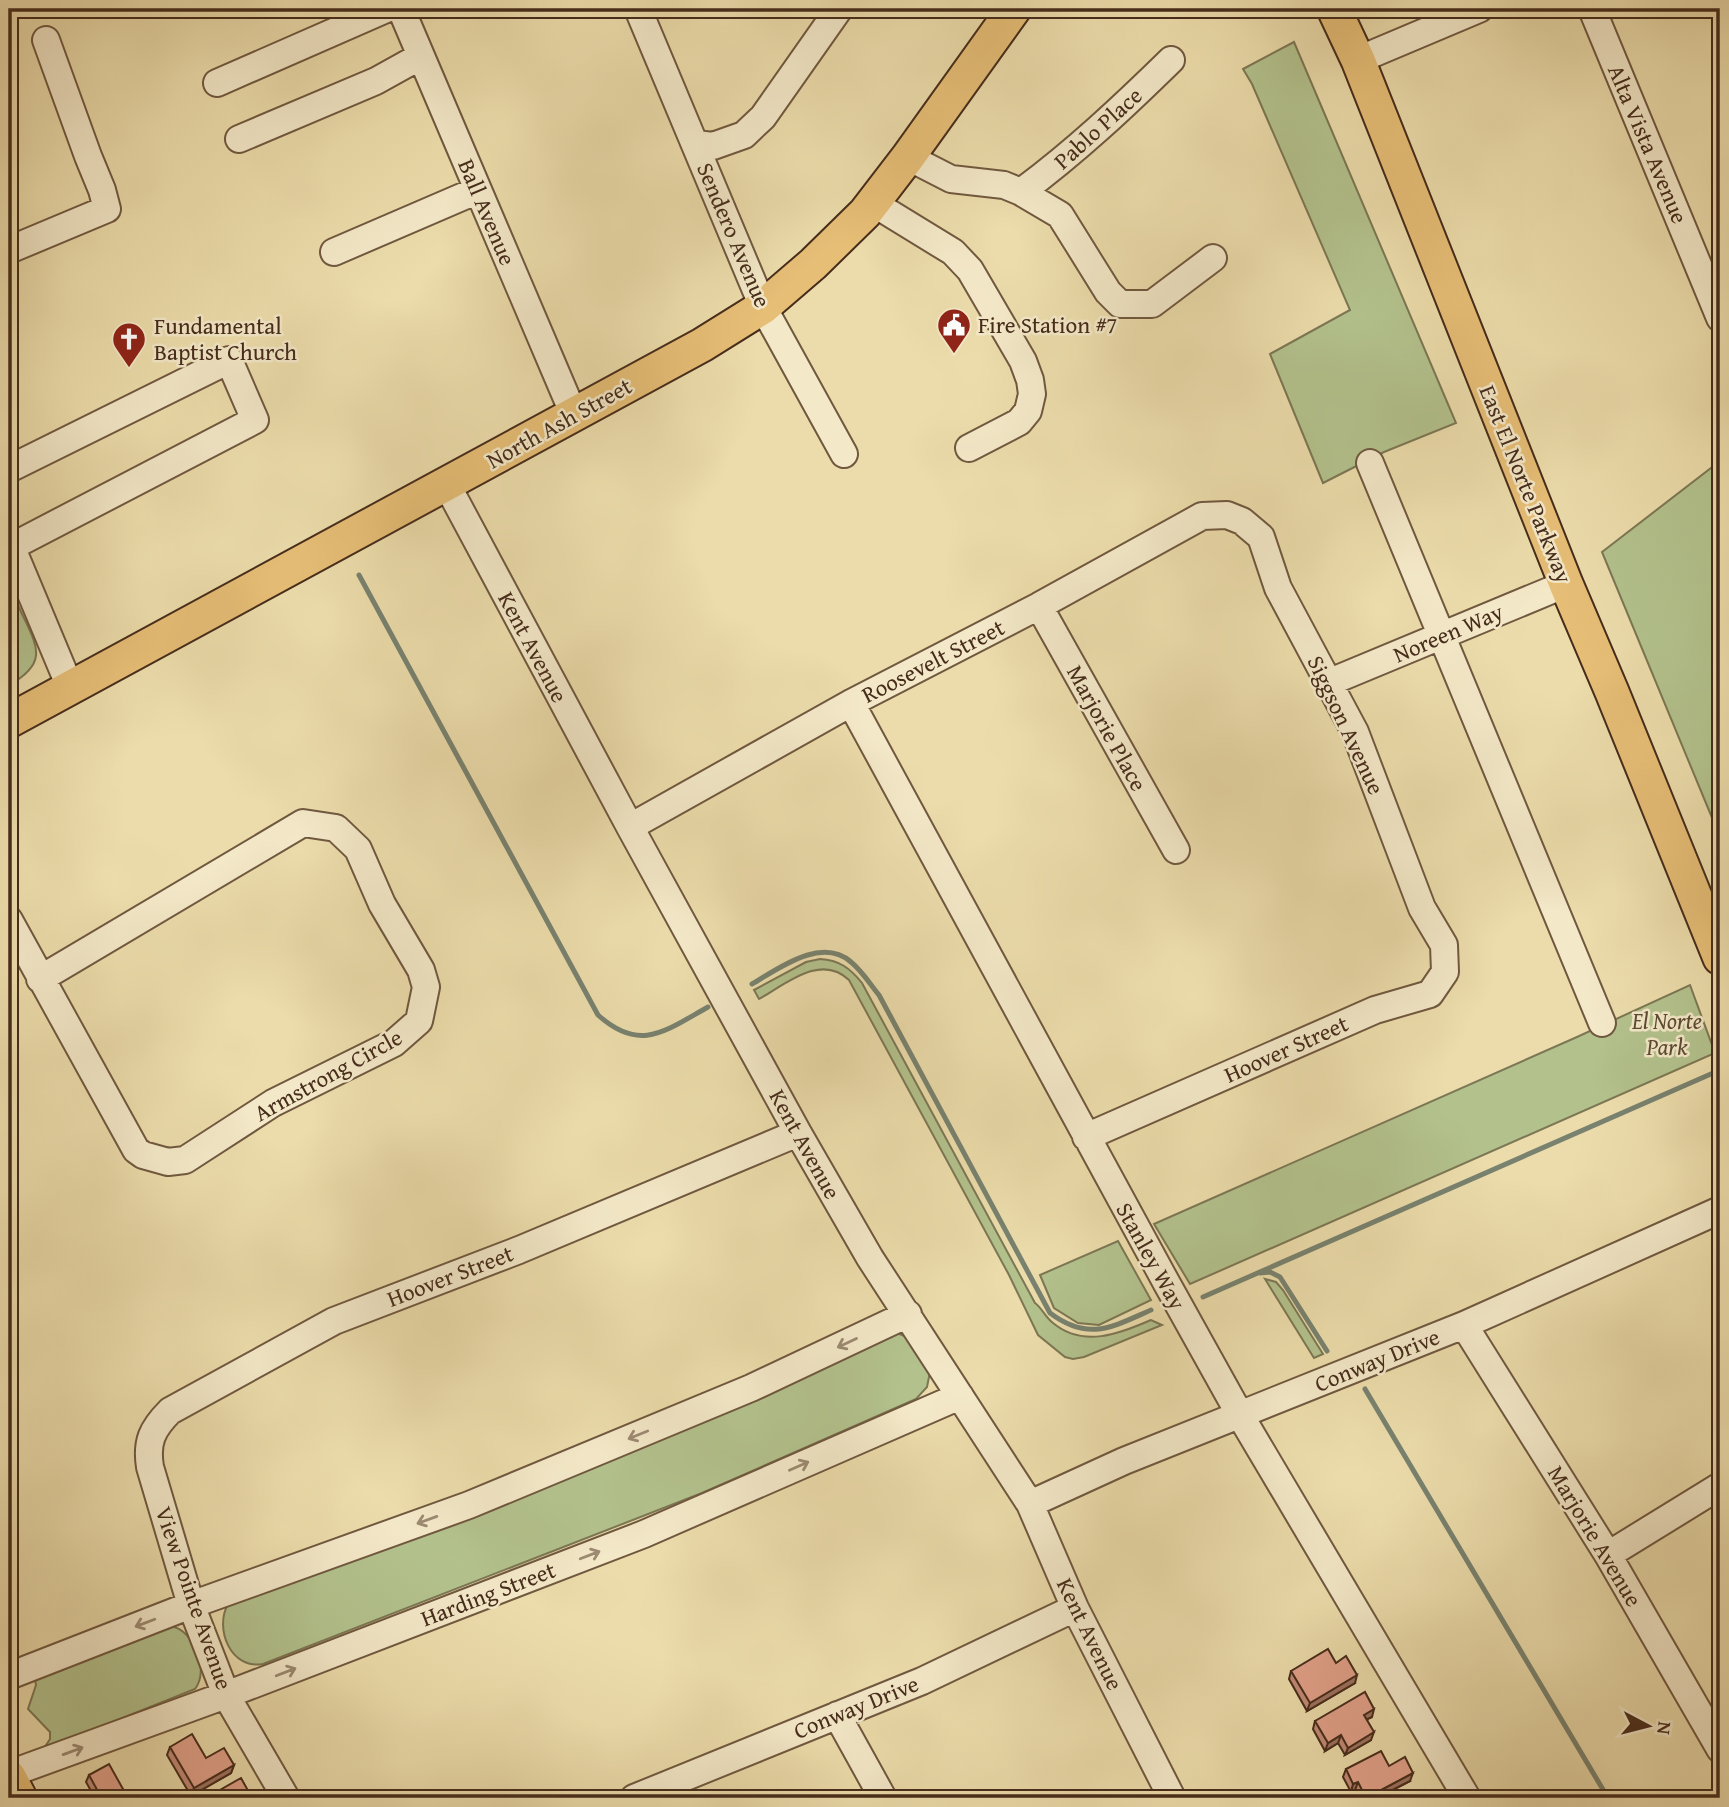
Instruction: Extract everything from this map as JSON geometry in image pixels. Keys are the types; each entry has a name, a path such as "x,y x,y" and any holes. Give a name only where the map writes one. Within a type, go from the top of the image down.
{"main road":[{"name":"North Ash Street","path":"9,721 702,345 763,307 813,264 873,203 1014,9"},
{"name":"East El Norte Parkway","path":"1334,9 1358,60 1566,584 1720,958"},
{"path":"9,1775 20,1798"}],"street":[{"path":"217,83 386,9"},
{"name":"Ball Avenue","path":"401,9 574,415"},
{"name":"Sendero Avenue","path":"638,9 763,307 844,454"},
{"path":"696,144 713,146 744,135 763,117 839,9"},
{"path":"1358,60 1479,9"},
{"name":"Alta Vista Avenue","path":"1592,9 1720,317"},
{"path":"9,250 107,209 47,40"},
{"path":"239,139 376,81 421,56"},
{"name":"Pablo Place","path":"1020,192 1109,121 1171,60"},
{"path":"908,157 951,179 1004,186 1020,192 1060,215 1108,292 1119,304 1152,304 1213,258"},
{"path":"334,251 478,190"},
{"path":"873,203 953,252 970,270 1016,349 1030,380 1032,394 1028,411 1019,422 969,448"},
{"path":"9,469 229,360 255,420 10,544 18,589 70,687"},
{"path":"1370,463 1602,1023"},
{"name":"Kent Avenue","path":"447,485 630,827 870,1258 1030,1504 1075,1608 1172,1798"},
{"name":"Roosevelt Street","path":"630,827 851,703 1039,606 1202,516 1227,515 1242,521"},
{"name":"Siggson Avenue","path":"1242,521 1261,537 1278,588 1355,732 1422,908 1439,937"},
{"name":"Noreen Way","path":"1330,682 1566,584"},
{"name":"Marjorie Place","path":"1039,606 1176,850"},
{"name":"Stanley Way","path":"851,703 1240,1415 1467,1798"},
{"name":"Armstrong Circle","path":"9,920 40,979 136,1150 168,1162 186,1160 273,1103 394,1042 419,1021 426,987 421,971 382,905 358,849 337,828 303,823 40,979"},
{"name":"Hoover Street","path":"1086,1137 1375,1010 1430,995 1445,972 1444,945 1439,937"},
{"name":"Hoover Street","path":"150,1467 147,1451 155,1425 170,1411 334,1321 519,1250 799,1133"},
{"name":"Conway Drive","path":"1030,1504 1124,1461 1464,1325 1720,1210"},
{"path":"9,1676 191,1605 469,1505 751,1388 908,1314"},
{"name":"Marjorie Avenue","path":"1464,1325 1608,1555 1720,1749"},
{"name":"Harding Street","path":"9,1775 226,1695 644,1534 960,1396"},
{"name":"View Pointe Avenue","path":"150,1467 191,1605 226,1695 286,1798"},
{"path":"1608,1555 1720,1486"},
{"name":"Conway Drive","path":"634,1798 922,1681 1075,1608"},
{"path":"837,1715 883,1798"}],"green space":[{"path":"1294,42 1456,423 1384,452 1323,483 1270,354 1350,310 1252,84 1243,69"},
{"path":"1720,461 1720,837 1602,552"},
{"path":"18,605 34,640 35,659 23,676 9,685 9,627 13,624 9,609"},
{"path":"820,959 844,966 862,983 1035,1303 1048,1318 1065,1331 1089,1337 1114,1334 1151,1320 1162,1325 1073,1359 1065,1357 1038,1335 1009,1275 849,980 838,972 815,970 792,979 759,999 754,990 806,962"},
{"name":"El Norte Park","path":"1690,985 1715,1053 1190,1284 1154,1224 1577,1037"},
{"path":"1118,1241 1151,1300 1099,1325 1078,1323 1054,1308 1040,1275"},
{"path":"1265,1279 1276,1282 1283,1290 1323,1354 1314,1358"},
{"path":"897,1333 907,1337 930,1372 927,1387 916,1399 702,1493 263,1664 242,1661 228,1646 223,1625 228,1604"},
{"path":"170,1626 186,1634 197,1652 201,1672 195,1689 43,1750 50,1739 50,1732 28,1709 36,1685 35,1679"}],"building":[{"path":"1328,1649 1336,1663 1346,1656 1357,1675 1310,1703 1291,1671"},
{"path":"1365,1692 1374,1709 1364,1715 1374,1732 1348,1748 1341,1735 1328,1743 1315,1721"},
{"path":"192,1734 206,1758 224,1748 234,1765 194,1788 170,1747"},
{"path":"1381,1751 1389,1766 1405,1757 1413,1773 1366,1798 1358,1782 1353,1784 1346,1769"},
{"path":"109,1764 128,1798 99,1798 101,1797 89,1775"},
{"path":"241,1778 251,1796 206,1798"},
{"path":"1424,1790 1429,1798 1409,1798"}],"waterway":[{"path":"359,575 598,1015 613,1027 640,1035 665,1030 708,1007"},
{"path":"752,984 787,964 813,954 827,952 851,962 879,995 1050,1313 1077,1327 1100,1329 1151,1310"},
{"path":"1203,1297 1720,1070"},
{"path":"1260,1273 1270,1272 1280,1277 1327,1351"},
{"path":"1365,1389 1608,1798"}],"place":[{"name":"Fire Station #7","path":"954,355"},
{"name":"Fundamental Baptist Church","path":"129,369"}]}
